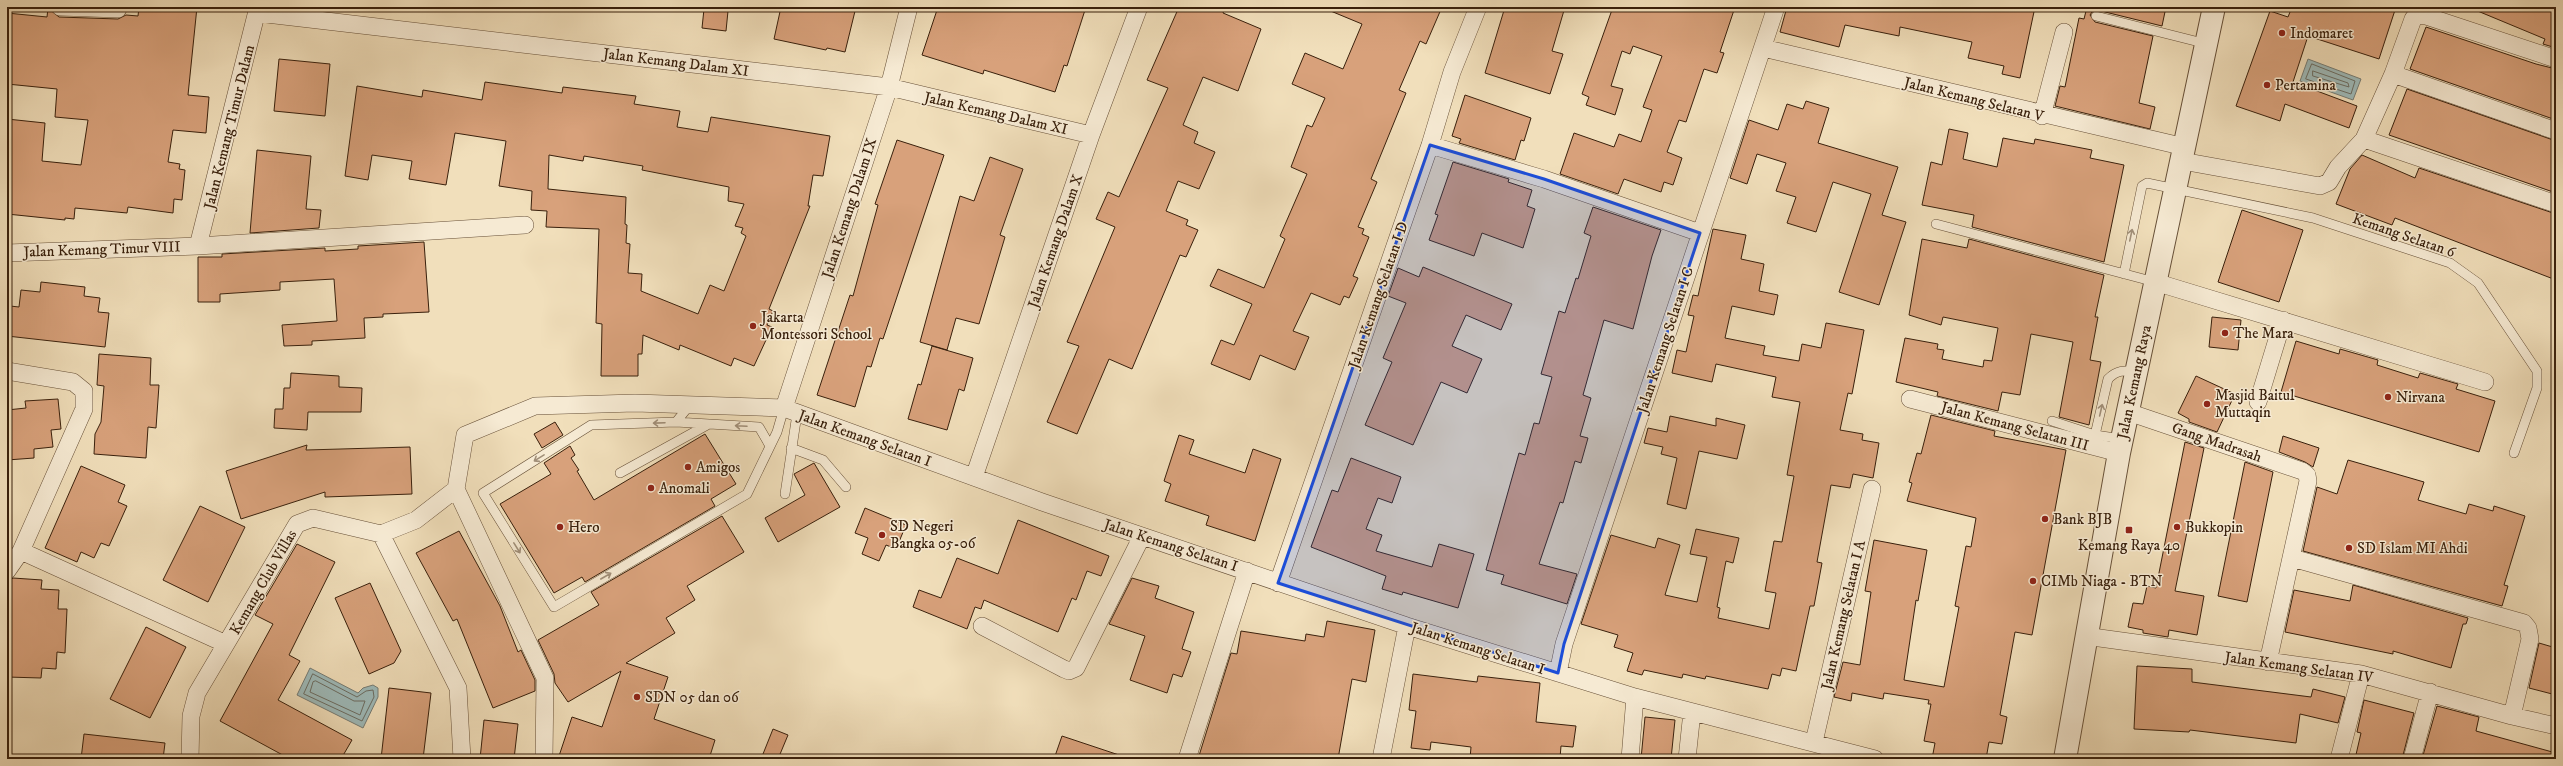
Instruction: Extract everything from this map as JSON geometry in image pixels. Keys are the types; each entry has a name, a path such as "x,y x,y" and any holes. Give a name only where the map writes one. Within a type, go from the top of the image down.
{"street":[{"path":"60,7 118,9"},
{"name":"Jalan Kemang Dalam IX","path":"791,411 889,87 909,7"},
{"name":"Jalan Kemang Dalam X","path":"974,477 1091,135 1139,7"},
{"name":"Jalan Kemang Selatan I D","path":"1278,583 1430,145 1452,72 1478,7"},
{"name":"Jalan Kemang Selatan I C","path":"1558,673 1564,644 1700,233 1764,48 1776,7"},
{"name":"Jalan Kemang Raya","path":"2065,759 2085,636 2120,446 2155,282 2177,188 2214,7"},
{"name":"Jalan Kemang Dalam XI","path":"258,10 889,87 1091,135"},
{"name":"Jalan Kemang Timur Dalam","path":"198,246 258,10"},
{"path":"2556,58 2419,14 2413,19 2393,74 2364,139 2556,204"},
{"path":"2042,116 2064,32"},
{"name":"Jalan Kemang Selatan V","path":"1764,48 2042,116 2183,154 2320,186 2329,182 2345,158 2364,139"},
{"path":"2393,74 2556,131"},
{"path":"1430,145 1544,179 1700,233"},
{"name":"Jalan Kemang Timur VIII","path":"7,253 198,246 525,225"},
{"path":"2155,282 2485,382"},
{"path":"2258,402 2283,320"},
{"path":"7,371 74,382 84,391 84,409 21,551 7,571"},
{"name":"Jalan Kemang Selatan III","path":"1910,399 2120,446"},
{"name":"Jalan Kemang Selatan I","path":"456,489 465,435 535,406 687,404 791,411 1142,536 1407,626 1635,697 1814,742 1875,759"},
{"name":"Gang Madrasah","path":"2128,412 2305,473 2308,481 2292,558"},
{"path":"462,759 458,688 382,534 416,520 456,489 545,678 544,759"},
{"name":"Jalan Kemang Selatan I A","path":"1814,742 1872,489"},
{"name":"Kemang Club Villas","path":"190,759 191,716 197,693 296,524 312,518 382,534"},
{"path":"982,626 1064,669 1069,671 1076,668 1142,536"},
{"path":"21,551 226,644"},
{"path":"2268,662 2292,558 2524,624 2528,628 2530,639 2512,716"},
{"path":"1187,759 1247,571"},
{"path":"1381,759 1407,626"},
{"name":"Jalan Kemang Selatan IV","path":"2085,636 2361,674 2512,716 2556,726"},
{"path":"2339,759 2361,674"},
{"path":"2412,759 2430,692"},
{"path":"1630,759 1635,697"},
{"path":"1687,759 1692,712"}],"lane":[{"path":"2096,16 2207,44"},
{"name":"Kemang Selatan 6","path":"2124,274 2142,186 2147,183 2154,183 2313,218 2450,264 2466,272 2478,283 2537,371 2537,388 2514,453"},
{"path":"1936,224 2155,282"},
{"path":"2095,435 2108,379 2114,372 2123,370 2136,372"},
{"path":"676,422 685,411 687,404"},
{"path":"770,446 758,427 676,422 591,425 483,493 554,607 747,494 770,446 791,411"},
{"path":"785,494 791,448 791,411"},
{"path":"2052,421 2095,435 2120,446"},
{"path":"620,473 707,425"},
{"path":"791,448 823,460 846,487"}],"highlighted area":[{"path":"1430,145 1544,179 1700,233 1564,644 1558,673 1278,583"}],"water":[{"path":"2308,59 2361,79 2353,100 2300,81"},
{"path":"310,668 358,693 363,688 373,685 378,688 378,697 363,728 297,695"}],"building":[{"path":"139,7 197,7 188,95 209,97 206,133 173,130 168,162 180,164 179,169 185,170 182,200 174,199 173,213 128,207 127,213 75,208 74,219 65,218 65,220 7,214 7,119 45,123 42,161 81,165 88,120 55,117 57,89 7,84 7,13 47,17 48,8 59,17 118,19 126,15 138,16"},
{"path":"781,7 856,7 845,52 827,48 826,50 774,39"},
{"path":"938,7 1076,7 1085,10 1067,66 1064,65 1055,92 984,70 983,74 922,55"},
{"path":"1179,7 1225,7 1223,13 1261,29 1238,91 1203,77 1183,125 1198,132 1194,143 1215,152 1199,189 1178,181 1166,211 1188,220 1186,225 1198,230 1186,257 1180,255 1132,369 1109,359 1077,434 1047,422 1079,346 1067,342 1115,227 1096,219 1108,192 1119,197 1168,88 1147,80"},
{"path":"1321,7 1442,7 1426,44 1420,41 1399,90 1406,93 1371,179 1377,182 1358,227 1364,229 1362,234 1369,237 1353,276 1358,278 1349,298 1344,296 1340,305 1311,293 1293,331 1309,337 1295,370 1260,355 1250,380 1211,364 1221,340 1234,345 1252,304 1210,286 1218,269 1264,288 1285,239 1280,236 1307,174 1291,167 1307,125 1312,127 1325,98 1292,84 1305,53 1343,69 1362,24"},
{"path":"1505,7 1565,7 1552,51 1563,54 1550,94 1485,73"},
{"path":"1613,7 1735,7 1720,52 1724,53 1717,73 1704,69 1686,122 1679,120 1667,152 1682,158 1673,185 1664,182 1661,192 1624,179 1618,194 1560,174 1574,133 1614,147 1619,134 1641,142 1652,110 1643,107 1662,56 1633,46 1630,54 1622,51 1611,86 1623,89 1615,115 1586,105 1589,97 1582,94"},
{"path":"1787,7 2035,7 2020,78 2002,74 2004,66 1968,58 1972,42 1900,27 1899,36 1845,25 1839,47 1780,32"},
{"path":"2087,7 2166,7 2162,26 2097,10 2092,12 2090,15 2095,22 2153,36 2139,103 2155,107 2150,129 2055,106 2060,86 2065,87 2079,18 2084,19"},
{"path":"2292,7 2396,7 2379,59 2308,36 2293,82 2357,106 2349,128 2285,104 2280,121 2236,106 2270,11 2288,17"},
{"path":"2468,7 2556,7 2556,48 2543,44 2545,39"},
{"path":"704,9 728,11 726,31 702,28"},
{"path":"2426,27 2536,64 2556,69 2556,120 2410,69"},
{"path":"279,59 330,64 325,116 274,111"},
{"path":"485,82 562,93 563,87 636,96 634,104 680,111 677,127 708,132 711,117 830,136 823,176 813,175 808,206 810,206 769,309 773,311 767,325 772,327 754,366 734,358 731,366 680,345 679,350 643,335 642,354 638,354 638,376 601,376 602,324 596,323 599,229 546,227 547,211 531,210 532,191 499,186 506,141 455,133 446,185 409,179 412,161 372,155 368,180 345,176 357,86 422,97 423,90 482,100","holes":["549,155 583,161 584,156 643,166 642,170 729,187 728,201 744,204 735,226 743,228 741,233 746,236 724,291 710,285 698,314 641,291 642,274 628,273 630,244 626,243 626,197 548,189"]},
{"path":"2407,89 2556,141 2556,193 2389,135"},
{"path":"1465,95 1531,118 1524,141 1521,140 1515,160 1459,143 1461,139 1452,136"},
{"path":"1806,101 1829,108 1818,143 1898,167 1882,215 1906,222 1879,305 1839,292 1871,194 1833,182 1816,232 1787,223 1796,197 1776,191 1786,163 1757,154 1747,184 1730,178 1749,120 1778,130 1787,104 1803,109"},
{"path":"1949,129 1968,133 1963,159 1997,167 2003,138 2034,144 2035,139 2092,150 2090,158 2124,165 2104,262 1972,227 1974,215 1922,205 1931,162 1942,165"},
{"path":"897,140 944,155 883,339 880,338 871,367 867,366 855,407 817,395 850,295 853,296 878,205 875,204"},
{"path":"257,150 311,156 306,209 321,210 319,228 250,233"},
{"path":"2362,155 2415,178 2419,168 2556,214 2556,280 2395,218 2392,225 2336,204 2350,169"},
{"path":"990,157 1023,169 1000,235 1005,237 979,324 956,318 947,350 920,342 960,196 974,201"},
{"path":"1453,162 1509,179 1508,182 1532,190 1527,206 1535,209 1523,248 1482,233 1474,256 1429,240 1438,215 1435,214"},
{"path":"1593,207 1661,230 1652,256 1633,329 1604,320 1583,395 1591,398 1580,436 1588,438 1581,463 1575,461 1563,503 1560,502 1539,564 1577,574 1567,604 1501,584 1504,575 1486,570 1519,453 1525,455 1534,423 1539,424 1552,377 1541,374 1559,311 1565,313 1576,278 1578,279 1591,236 1584,233"},
{"path":"2242,210 2303,230 2279,302 2218,282"},
{"path":"1713,229 1746,235 1741,259 1764,264 1759,291 1778,295 1774,315 1732,306 1725,338 1765,346 1763,355 1799,361 1802,344 1821,348 1826,323 1864,330 1852,394 1848,393 1840,430 1863,434 1862,440 1879,443 1873,478 1853,474 1850,488 1831,485 1817,562 1822,563 1814,606 1810,606 1796,671 1782,668 1780,676 1772,674 1768,689 1706,676 1705,679 1683,674 1682,678 1644,670 1642,675 1627,671 1633,653 1614,647 1618,635 1581,624 1611,535 1655,548 1658,538 1680,545 1665,595 1697,602 1707,557 1690,554 1696,529 1739,538 1733,563 1726,561 1717,607 1720,608 1718,618 1769,629 1776,593 1765,591 1774,541 1782,542 1794,476 1787,475 1800,402 1772,397 1776,377 1716,364 1712,382 1672,373 1677,350 1686,352 1694,316 1688,315 1693,295 1698,296"},
{"path":"1922,239 1967,248 1969,239 2104,275 2095,317 2098,317 2090,360 2101,362 2089,425 2059,417 2073,342 2031,334 2020,395 2002,392 1998,411 1937,396 1938,392 1896,382 1905,338 1938,344 1937,349 1944,350 1942,359 1983,367 1984,360 1992,361 1998,328 1943,317 1941,325 1909,315"},
{"path":"424,242 429,312 383,314 383,317 364,318 365,338 312,341 312,345 284,346 282,325 337,321 334,279 280,282 280,290 220,294 220,302 198,302 198,257 222,257 222,254 325,248 325,251 358,249 358,246"},
{"path":"1423,267 1512,304 1501,330 1466,315 1452,346 1482,359 1467,393 1441,382 1413,445 1365,425 1392,362 1383,358 1406,303 1388,296 1398,268 1419,277"},
{"path":"41,282 85,287 84,296 100,298 98,312 109,313 105,347 7,336 10,306 19,307 21,290 40,292"},
{"name":"The Mara","path":"2212,317 2241,320 2238,350 2209,347"},
{"name":"Nirvana","path":"2296,341 2339,354 2340,349 2378,360 2377,365 2418,378 2420,373 2458,384 2456,389 2495,401 2479,452 2281,392"},
{"path":"932,346 973,358 964,391 959,389 947,430 908,419 918,384 921,385"},
{"path":"99,354 151,358 150,385 159,385 156,428 148,427 146,458 94,454 95,434 101,422 104,386 97,385"},
{"path":"291,373 339,376 339,387 362,388 361,412 308,412 307,430 274,428 275,409 283,409 284,388 290,388"},
{"name":"Masjid Baitul Muttaqin","path":"2196,376 2235,394 2217,432 2189,422 2189,419 2178,413"},
{"path":"58,399 61,429 51,430 53,447 34,449 34,458 7,460 7,410 26,408 25,401"},
{"path":"1931,415 1995,431 1994,436 2066,450 2032,635 2015,632 2000,715 2007,717 2002,744 1989,742 1986,759 1932,759 1935,743 1924,741 1931,704 1928,704 1929,700 1884,693 1883,699 1852,693 1851,701 1834,697 1843,662 1860,665 1871,592 1865,591 1874,540 1927,550 1918,601 1916,600 1904,680 1944,687 1959,607 1955,606 1966,546 1971,547 1976,518 1907,501 1912,483 1909,482 1917,453 1921,454"},
{"path":"1670,416 1716,426 1716,418 1745,425 1737,459 1699,451 1686,509 1667,504 1677,458 1661,454 1663,447 1644,443 1648,428 1667,432"},
{"path":"555,422 563,435 542,448 534,434"},
{"path":"705,434 736,484 711,499 715,506 585,582 582,577 554,593 500,504 551,474 544,463 570,446 575,455 571,458 579,470 577,471 594,500"},
{"path":"1179,435 1194,440 1189,454 1245,473 1253,449 1281,459 1255,541 1206,525 1209,516 1165,501 1171,484 1164,481"},
{"path":"2283,436 2319,448 2313,467 2305,462 2279,452"},
{"path":"2185,442 2204,448 2175,591 2204,596 2197,635 2169,630 2168,637 2143,633 2143,630 2128,627 2133,603 2143,604 2147,586 2156,588"},
{"path":"307,445 306,450 410,447 412,494 325,497 325,492 241,519 226,471"},
{"path":"1351,458 1401,477 1392,503 1378,498 1366,529 1382,535 1376,551 1432,567 1439,544 1474,554 1458,608 1403,592 1402,595 1382,589 1386,576 1311,547 1332,490 1338,492"},
{"path":"2348,460 2424,482 2418,500 2466,514 2469,504 2493,511 2494,506 2525,516 2504,585 2508,586 2502,606 2303,551 2317,487 2337,494"},
{"path":"2245,462 2273,472 2247,602 2218,596"},
{"path":"814,463 840,507 778,542 765,518 805,495 794,474"},
{"path":"81,466 125,485 118,502 127,506 109,546 101,543 94,558 81,552 77,562 45,548"},
{"path":"200,506 245,527 208,602 163,580"},
{"name":"SD Negeri Bangka 05-06","path":"865,508 906,525 896,549 886,545 879,561 862,554 868,538 855,533"},
{"path":"722,516 744,552 687,586 695,600 666,618 675,633 626,663 668,677 654,719 715,740 709,759 558,759 572,717 602,727 621,671 568,702 555,683 554,674 538,640 599,605 591,592"},
{"path":"1018,520 1109,556 1101,576 1087,571 1076,600 1072,598 1058,632 984,600 981,609 975,607 967,629 913,607 919,590 941,598 957,558 998,574"},
{"path":"459,531 500,606 518,652 521,650 535,680 535,691 493,708 457,619 453,621 416,553"},
{"path":"297,544 335,562 289,655 300,661 278,700 352,740 341,759 290,759 220,721 273,624 255,615"},
{"path":"13,578 42,580 41,589 59,590 58,609 67,609 65,653 57,652 56,669 42,668 41,678 7,677 11,580"},
{"path":"1132,578 1159,586 1155,598 1194,612 1182,649 1191,652 1182,677 1173,674 1167,693 1130,680 1145,636 1109,624"},
{"path":"370,583 401,651 394,663 369,674 335,598"},
{"path":"2353,585 2468,618 2466,624 2463,624 2451,668 2393,651 2393,654 2285,632 2294,590 2350,601"},
{"path":"1327,621 1375,630 1366,682 1352,679 1338,759 1198,759 1231,653 1237,654 1241,631 1305,641 1306,634 1324,637"},
{"path":"146,627 186,647 150,718 110,699"},
{"path":"2539,643 2556,648 2556,695 2529,688"},
{"path":"2137,666 2192,669 2192,682 2311,697 2313,689 2345,697 2338,723 2300,714 2296,743 2190,730 2189,732 2134,729"},
{"path":"1413,674 1477,682 1478,676 1540,683 1536,722 1576,726 1573,747 1561,746 1560,758 1532,755 1532,759 1470,759 1471,747 1431,742 1430,750 1411,748 1416,711 1409,710"},
{"path":"389,688 431,693 423,759 381,759"},
{"path":"2364,700 2414,713 2402,759 2355,759 2361,733 2357,732"},
{"path":"2437,706 2479,717 2476,731 2556,753 2555,759 2422,759"},
{"path":"1645,717 1675,720 1671,759 1641,759"},
{"path":"484,720 518,724 514,759 480,759"},
{"path":"773,729 788,735 778,759 761,759"},
{"path":"84,734 165,743 163,759 81,759"},
{"path":"1062,736 1122,756 1121,759 1054,759"}],"place":[{"name":"Indomaret","path":"2282,33"},
{"name":"Pertamina","path":"2267,85"},
{"name":"Jakarta Montessori School","path":"753,326"},
{"name":"The Mara","path":"2225,333"},
{"name":"Nirvana","path":"2388,397"},
{"name":"Masjid Baitul Muttaqin","path":"2207,404"},
{"name":"Amigos","path":"688,467"},
{"name":"Anomali","path":"651,488"},
{"name":"Bank BJB","path":"2045,519"},
{"name":"Hero","path":"560,527"},
{"name":"Bukkopin","path":"2177,527"},
{"name":"Kemang Raya 40","path":"2129,530"},
{"name":"SD Negeri Bangka 05-06","path":"882,535"},
{"name":"SD Islam MI Ahdi","path":"2349,548"},
{"name":"CIMb Niaga - BTN","path":"2033,581"},
{"name":"SDN 05 dan 06","path":"637,697"}]}
